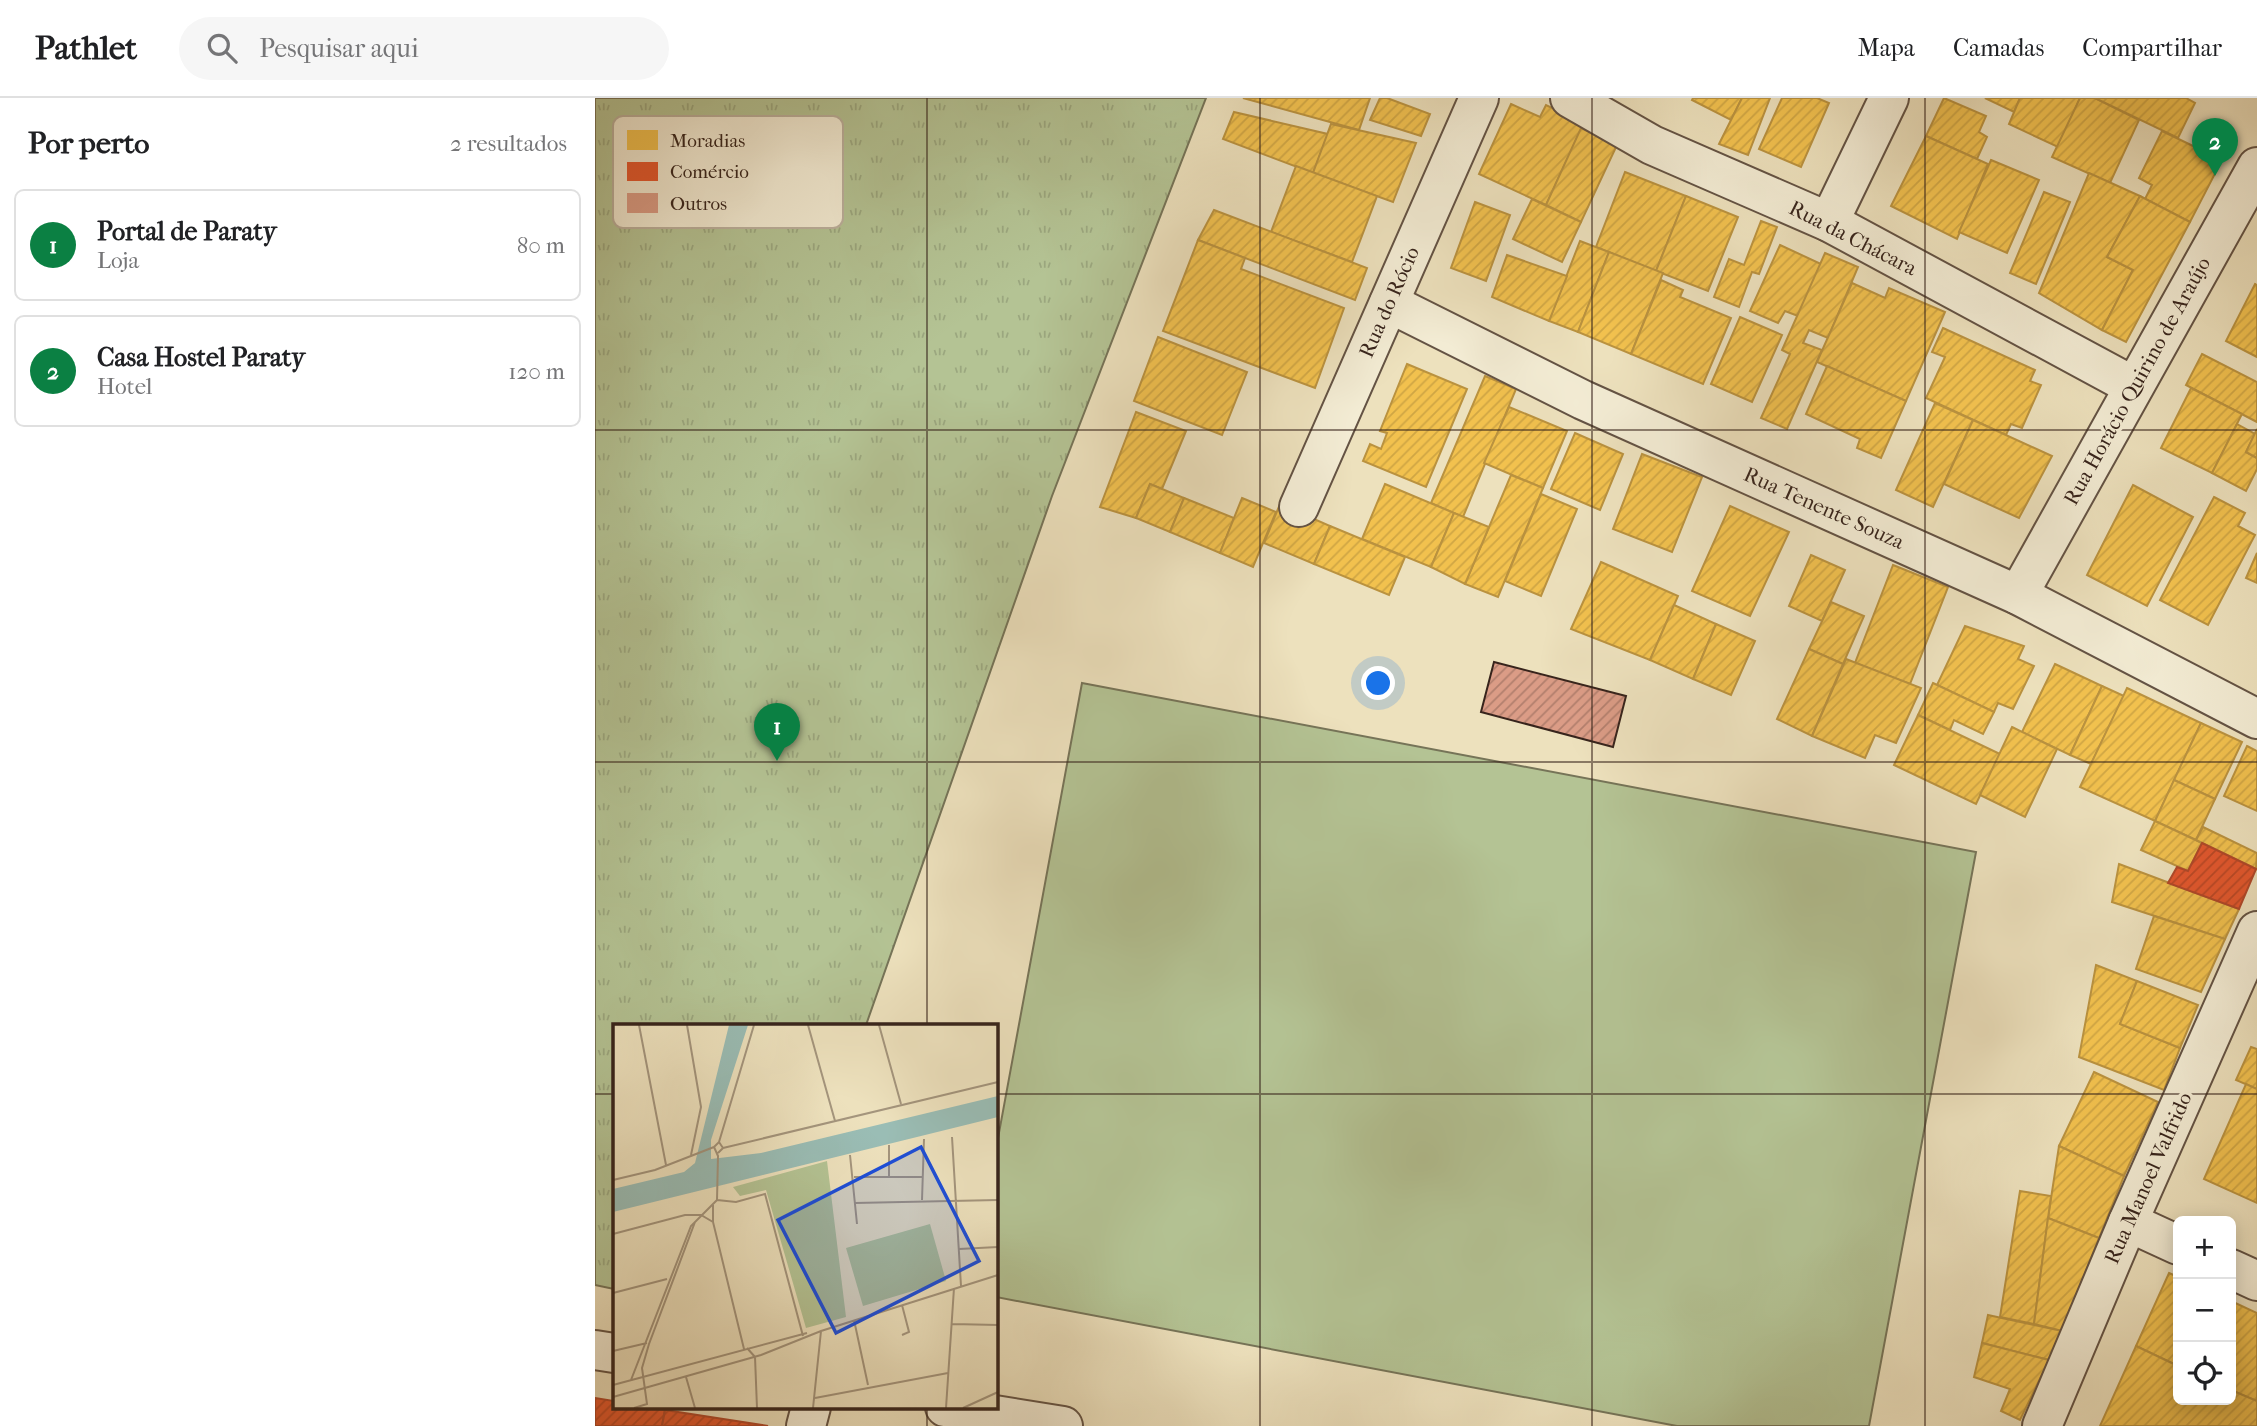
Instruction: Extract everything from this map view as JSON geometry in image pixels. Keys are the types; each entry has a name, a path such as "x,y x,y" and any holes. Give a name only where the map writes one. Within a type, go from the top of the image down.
{"street":[{"name":"Rua do Rócio","path":"1299,507 1479,98"},
{"name":"Rua da Chácara","path":"1570,98 1652,145 1829,222 2133,386"},
{"path":"1829,222 1889,98"},
{"name":"Rua Horácio Quirino de Araújo","path":"2018,595 2257,167"},
{"name":"Rua Tenente Souza","path":"1389,303 1583,400 2018,595 2257,719"},
{"name":"Rua Manoel Valfrido","path":"2042,1426 2128,1222 2257,931"},
{"path":"2128,1222 2173,1243"},
{"path":"2236,1271 2257,1281"},
{"path":"595,1350 613,1353"},
{"path":"806,1426 811,1408"},
{"path":"951,1408 1063,1426"}],"green space":[{"path":"595,98 1206,98 1052,496 866,1024 613,1024 613,1289 595,1285"},
{"path":"1082,683 1976,852 1869,1426 1677,1426 997,1297 997,1144"}],"building: Moradias":[{"path":"1243,98 1370,98 1359,130"},
{"path":"1380,98 1387,98 1430,114 1421,136 1370,120"},
{"path":"1742,98 1731,120 1692,100"},
{"path":"1742,98 1770,98 1748,155 1719,144"},
{"path":"1782,98 1817,98 1829,103 1801,167 1759,149"},
{"path":"1944,98 1986,116 1979,132 1987,137 1977,159 1926,136"},
{"path":"1985,98 2020,98 2014,112"},
{"path":"2020,98 2080,98 2058,147 2009,124"},
{"path":"2080,98 2095,98 2139,120 2110,183 2052,157"},
{"path":"2095,98 2186,98 2195,103 2178,138"},
{"path":"1511,104 1540,117 1546,105 1584,123 1546,205 1479,174"},
{"path":"1234,112 1328,134 1313,173 1223,139"},
{"path":"1331,124 1416,143 1393,202 1313,173"},
{"path":"1581,128 1617,145 1581,222 1546,205"},
{"path":"2162,131 2222,160 2190,222 2145,199 2152,185 2139,178"},
{"path":"1926,136 1988,164 1957,239 1891,206"},
{"path":"1991,160 2039,180 2007,253 1959,232"},
{"path":"1296,166 1377,196 1352,262 1271,232"},
{"path":"1625,172 1686,196 1656,271 1596,247"},
{"path":"2089,173 2140,196 2107,257 2133,270 2102,330 2039,293"},
{"path":"2044,192 2070,202 2036,284 2010,273"},
{"path":"1686,196 1738,217 1708,291 1656,271"},
{"path":"2140,196 2190,222 2126,342 2102,330 2133,270 2107,257"},
{"path":"1532,199 1581,222 1562,262 1513,239"},
{"path":"1475,202 1510,215 1486,281 1451,268"},
{"path":"1214,210 1367,268 1355,300 1198,240"},
{"path":"1761,221 1777,227 1759,274 1752,272 1739,307 1714,297 1729,259 1744,265"},
{"path":"1198,240 1245,258 1241,269 1344,308 1315,388 1163,331"},
{"path":"1580,241 1609,252 1578,332 1549,321"},
{"path":"1780,245 1821,264 1798,316 1785,311 1778,323 1750,311"},
{"path":"1609,252 1663,273 1631,354 1578,332"},
{"path":"1825,253 1858,267 1828,338 1809,330 1803,343 1822,350 1787,429 1761,418 1790,354 1782,350"},
{"path":"1507,255 1567,276 1549,321 1492,297"},
{"path":"1661,280 1683,290 1680,297 1731,318 1703,384 1631,354"},
{"path":"1852,283 1885,298 1889,288 1945,312 1906,401 1817,362"},
{"path":"2255,284 2257,285 2257,357 2226,341"},
{"path":"1740,317 1782,335 1752,402 1711,384"},
{"path":"1943,328 2035,370 2030,381 2041,385 2022,428 2011,424 2006,435 1926,398 1945,357 1932,352"},
{"path":"1158,337 1247,372 1222,435 1134,401"},
{"path":"2202,354 2257,382 2257,422 2186,385"},
{"path":"1407,364 1467,389 1426,487 1363,461 1370,444 1381,449 1387,433 1380,431"},
{"path":"1827,366 1906,401 1881,458 1857,448 1860,439 1806,414"},
{"path":"1485,376 1516,389 1463,517 1431,503"},
{"path":"2191,388 2242,414 2212,473 2161,448"},
{"path":"1935,403 1973,420 1933,507 1896,490"},
{"path":"1509,407 1567,431 1543,488 1484,463"},
{"path":"1136,412 1186,431 1162,489 1150,484 1136,518 1100,507"},
{"path":"1973,420 2052,456 2019,518 1944,484"},
{"path":"2237,424 2255,434 2246,452 2257,458 2257,469 2246,491 2212,473"},
{"path":"2257,429 2257,458 2246,452"},
{"path":"1575,433 1623,454 1600,510 1551,489"},
{"path":"1642,454 1702,477 1672,552 1613,529"},
{"path":"1511,475 1543,488 1498,597 1465,584"},
{"path":"1150,484 1184,498 1170,532 1136,518"},
{"path":"1385,484 1454,513 1431,567 1362,539"},
{"path":"2133,485 2193,517 2147,606 2087,575"},
{"path":"1541,494 1577,509 1541,596 1505,581"},
{"path":"2214,497 2245,513 2238,526 2255,535 2208,625 2160,600"},
{"path":"1184,498 1234,518 1220,553 1170,532"},
{"path":"1242,498 1276,512 1253,567 1220,553"},
{"path":"1280,504 1330,526 1314,564 1264,543"},
{"path":"1730,506 1789,532 1750,616 1692,591"},
{"path":"1454,513 1489,527 1465,584 1431,567"},
{"path":"1330,526 1405,557 1389,595 1314,564"},
{"path":"2257,553 2257,583 2246,578"},
{"path":"1811,555 1845,570 1822,621 1789,606"},
{"path":"1601,562 1678,596 1650,660 1571,629"},
{"path":"1893,565 1948,587 1910,684 1855,663"},
{"path":"1831,602 1864,616 1843,664 1809,649"},
{"path":"1674,605 1716,624 1693,679 1650,660"},
{"path":"1716,624 1755,641 1731,695 1693,679"},
{"path":"1965,626 2024,646 2018,659 2034,666 2013,709 1998,703 1994,712 1937,685"},
{"path":"1809,649 1843,664 1812,736 1777,719"},
{"path":"1846,659 1921,688 1896,743 1875,735 1865,758 1812,736"},
{"path":"2055,664 2102,686 2070,755 2022,732"},
{"path":"1933,683 1994,712 1983,734 1954,720 1950,730 1918,715"},
{"path":"2102,686 2124,696 2091,764 2070,755"},
{"path":"2127,688 2201,723 2155,821 2080,787"},
{"path":"1918,715 2000,754 1976,804 1894,765"},
{"path":"2201,723 2242,742 2215,799 2174,780"},
{"path":"2012,727 2057,749 2025,817 1980,795"},
{"path":"2247,746 2257,751 2257,811 2224,796"},
{"path":"2174,780 2215,799 2196,840 2155,821"},
{"path":"2155,821 2202,843 2188,871 2141,850"},
{"path":"2203,827 2257,853 2256,869 2196,840"},
{"path":"2119,864 2239,909 2225,939 2112,902"},
{"path":"2154,916 2225,939 2201,992 2136,969"},
{"path":"2096,965 2137,981 2120,1024 2180,1048 2164,1090 2079,1057"},
{"path":"2137,981 2198,1005 2180,1048 2120,1024"},
{"path":"2251,1047 2257,1049 2257,1089 2236,1080"},
{"path":"2094,1072 2158,1102 2124,1176 2059,1146"},
{"path":"2246,1084 2257,1089 2257,1203 2204,1179"},
{"path":"2059,1146 2124,1176 2099,1238 2048,1218"},
{"path":"2020,1191 2051,1196 2034,1324 2000,1317"},
{"path":"2048,1218 2099,1238 2062,1331 2034,1324"},
{"path":"2169,1273 2173,1275 2173,1364 2136,1346"},
{"path":"2236,1303 2257,1313 2257,1401 2236,1392"},
{"path":"1988,1315 2062,1331 2049,1360 1982,1343"},
{"path":"1982,1343 2049,1360 2020,1420 2001,1411 2010,1389 1974,1377"},
{"path":"2136,1346 2173,1364 2173,1405 2236,1405 2236,1392 2257,1401 2257,1426 2100,1426"}],"building: Comércio":[{"path":"2202,843 2256,869 2239,909 2168,883 2177,867 2188,871"},
{"path":"595,1398 613,1401 613,1408 665,1410 662,1426 595,1426"},
{"path":"665,1410 768,1426 662,1426"}],"building: Outros":[{"path":"1494,662 1626,696 1613,747 1481,712"}],"place":[{"name":"Casa Hostel Paraty","path":"2215,176"},
{"name":"Portal de Paraty","path":"777,761"}]}
